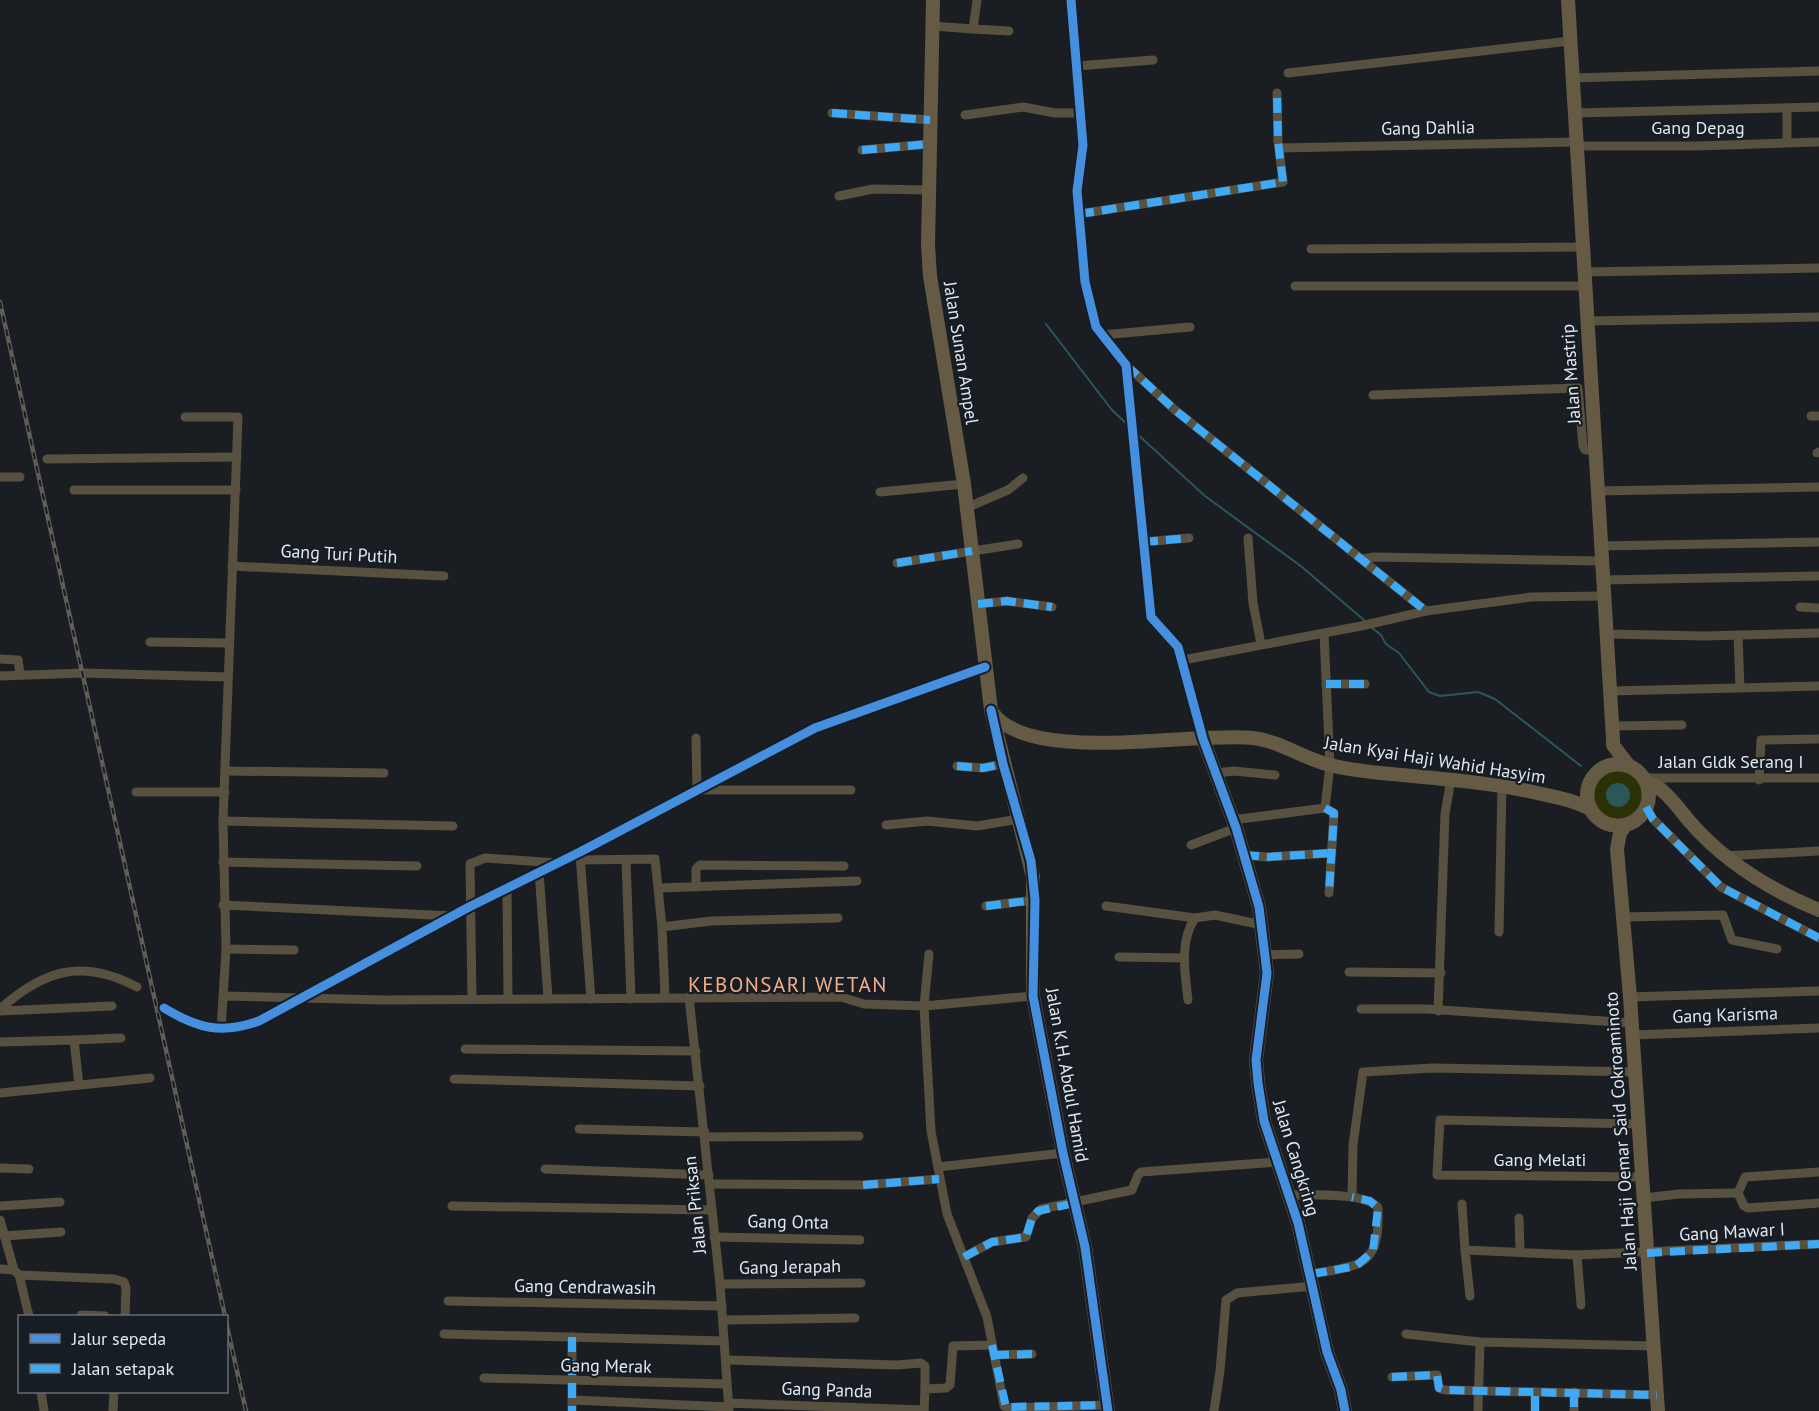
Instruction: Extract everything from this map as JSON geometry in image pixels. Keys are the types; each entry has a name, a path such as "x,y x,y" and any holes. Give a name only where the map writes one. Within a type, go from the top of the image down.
{"main road":[{"name":"Jalan Sunan Ampel","path":"933,0 940,26 929,144 930,276 964,484 991,710"},
{"name":"Jalan Mastrip","path":"1568,0 1586,321 1585,391 1594,450 1613,745 1587,790"},
{"path":"991,710 1004,725 1017,730"},
{"name":"Jalan K.H. Abdul Hamid","path":"991,710 998,746 1030,861 1035,900 1034,996 1063,1153 1087,1258 1108,1408"},
{"name":"Jalan Kyai Haji Wahid Hasyim","path":"1017,730 1052,739 1094,743 1252,738 1330,765 1502,785 1564,799 1590,809"},
{"path":"998,746 1004,735 1017,730"},
{"name":"Jalan Cangkring","path":"1203,739 1217,773 1244,855 1262,925 1266,979 1256,1066 1264,1121 1289,1195 1313,1280 1327,1352 1341,1390 1345,1411"},
{"path":"1613,745 1629,766 1668,797 1723,856 1762,882 1819,910"},
{"path":"1601,769 1610,765 1629,766"},
{"path":"1617,849 1620,832 1641,816 1648,803 1645,780"},
{"name":"Jalan Kyai Haji Wahid Hasyim","path":"1564,799 1587,790"},
{"path":"1587,790 1590,809 1603,821 1617,849"},
{"path":"1648,803 1668,797"},
{"path":"1603,821 1625,826"},
{"name":"Jalan Haji Oemar Said Cokroaminoto","path":"1617,849 1630,997 1658,1411"}],"street":[{"path":"966,29 977,0"},
{"path":"1071,0 1083,145 1077,191 1084,282 1092,318 1102,335 1126,365 1175,410 1426,610"},
{"path":"940,26 1009,31"},
{"path":"1288,73 1570,41"},
{"path":"1077,66 1152,60"},
{"path":"1572,78 1819,70"},
{"path":"1079,214 1281,183 1283,180 1277,93"},
{"path":"965,115 1023,107 1055,113 1080,113"},
{"path":"1575,113 1819,107"},
{"path":"1787,108 1787,142"},
{"path":"832,113 930,120"},
{"name":"Gang Depag","path":"1577,144 1696,146 1819,142"},
{"path":"862,150 929,144"},
{"name":"Gang Dahlia","path":"1280,148 1577,144"},
{"path":"839,196 873,189 930,190"},
{"path":"1311,249 1581,247"},
{"path":"1583,272 1819,268"},
{"path":"1295,286 1584,286"},
{"path":"1586,321 1819,316"},
{"path":"1102,335 1190,327"},
{"path":"1126,365 1151,617 1154,623 1170,636 1183,660 1203,739"},
{"path":"1372,395 1578,388 1585,391"},
{"path":"185,417 238,417 225,771 223,905 226,949 221,1030"},
{"path":"47,459 237,456"},
{"path":"0,477 20,477"},
{"path":"966,508 1010,489 1023,478"},
{"path":"880,492 964,484"},
{"path":"1596,490 1819,487"},
{"path":"74,490 236,490"},
{"path":"1143,542 1189,538"},
{"path":"1248,538 1253,603 1261,644"},
{"path":"1363,559 1600,554 1819,542"},
{"path":"897,563 1018,544"},
{"name":"Gang Turi Putih","path":"232,566 444,576"},
{"path":"1602,580 1819,576"},
{"path":"1183,660 1361,627 1426,610 1531,597 1603,596"},
{"path":"978,604 1007,601 1052,607"},
{"path":"1800,607 1819,608"},
{"path":"1607,634 1819,633"},
{"path":"1324,634 1330,765 1325,808"},
{"path":"1738,635 1740,688"},
{"path":"150,642 229,643"},
{"path":"0,659 18,660 20,674"},
{"path":"164,1008 189,1023 221,1030 251,1024 469,907 557,863 580,856 815,728 985,667"},
{"path":"0,676 20,674 228,677"},
{"path":"1326,684 1365,684"},
{"path":"1611,692 1819,686"},
{"path":"1612,726 1682,724"},
{"path":"696,738 698,790"},
{"path":"1759,780 1761,740 1819,739"},
{"path":"957,766 983,768 1003,764"},
{"path":"1614,767 1631,771 1643,783 1645,800 1642,809 1630,820 1620,823 1603,821 1590,802 1592,783 1606,770 1614,767"},
{"path":"225,771 384,773"},
{"path":"1217,773 1234,771 1275,775"},
{"name":"Jalan Gldk Serang I","path":"1645,780 1819,778"},
{"path":"1438,1011 1445,814 1451,779"},
{"path":"1499,932 1502,785"},
{"path":"698,790 851,790"},
{"path":"136,792 225,792"},
{"path":"1648,803 1661,827 1721,887 1819,938"},
{"path":"1191,845 1234,824 1325,808 1333,812 1329,893"},
{"path":"886,825 927,821 977,826 1019,819"},
{"path":"224,821 453,826"},
{"path":"1723,856 1819,851"},
{"path":"1244,855 1267,857 1332,853"},
{"path":"580,856 626,860 655,859 660,888 665,997"},
{"path":"580,856 591,999"},
{"path":"472,999 468,868 472,861 485,858 557,863"},
{"path":"626,860 631,999"},
{"path":"223,862 417,866"},
{"path":"696,887 696,870 700,865 844,866"},
{"path":"540,871 548,998"},
{"path":"660,888 857,881"},
{"path":"507,889 508,998"},
{"path":"986,906 1035,900"},
{"path":"223,905 455,916"},
{"path":"1106,906 1195,918 1215,915 1262,925"},
{"path":"1623,917 1723,915 1732,940 1777,950"},
{"path":"662,927 711,921 838,918"},
{"path":"1188,1000 1184,958 1189,928 1195,918"},
{"path":"226,949 294,950"},
{"path":"929,954 924,1006 931,1131 939,1179 948,1214 987,1317 1006,1407 1108,1408"},
{"path":"1265,955 1299,954"},
{"path":"1119,957 1184,958"},
{"path":"0,1010 21,991 41,979 64,971 91,971 118,978 136,987"},
{"path":"1349,972 1441,973"},
{"path":"1630,997 1819,991"},
{"path":"224,996 299,999 841,998 864,1004 924,1006 1034,996"},
{"name":"Jalan Priksan","path":"689,997 710,1180 729,1407"},
{"path":"0,1010 112,1006"},
{"name":"Gang Karisma","path":"1361,1009 1438,1011 1632,1029 1819,1028"},
{"path":"0,1042 121,1038"},
{"path":"74,1040 79,1085"},
{"path":"465,1049 696,1051"},
{"path":"1352,1197 1353,1145 1363,1072 1433,1068 1635,1072"},
{"path":"0,1093 150,1078"},
{"path":"453,1079 700,1086"},
{"name":"Gang Melati","path":"1639,1124 1440,1120 1437,1175 1643,1177"},
{"path":"579,1130 705,1135 859,1136"},
{"path":"938,1167 1063,1153"},
{"path":"964,1257 992,1242 1026,1237 1032,1218 1041,1209 1132,1190 1141,1172 1277,1162"},
{"path":"0,1168 29,1169"},
{"path":"545,1169 710,1180 863,1185 939,1179"},
{"path":"1819,1172 1745,1177 1738,1193 1744,1206 1748,1208 1819,1203"},
{"path":"1644,1198 1679,1194 1738,1193"},
{"path":"1214,1411 1226,1300 1237,1293 1313,1280 1356,1266 1373,1251 1378,1208 1370,1201 1352,1197 1289,1195"},
{"path":"0,1206 60,1202"},
{"path":"1462,1204 1470,1296"},
{"path":"452,1206 712,1210"},
{"path":"1519,1218 1520,1252"},
{"path":"0,1220 28,1315"},
{"path":"4,1236 61,1232"},
{"name":"Gang Onta","path":"714,1237 860,1240"},
{"name":"Gang Mawar I","path":"1466,1250 1577,1255 1819,1244"},
{"path":"1577,1255 1581,1305"},
{"path":"0,1269 17,1273 114,1279 124,1282 126,1288 125,1315"},
{"name":"Gang Jerapah","path":"720,1284 861,1282"},
{"name":"Gang Cendrawasih","path":"448,1301 722,1306"},
{"path":"723,1320 855,1318"},
{"path":"444,1334 724,1341"},
{"path":"1406,1334 1480,1342 1655,1347"},
{"path":"572,1337 572,1411"},
{"path":"1478,1411 1480,1342"},
{"path":"925,1389 946,1388 950,1385 953,1346 992,1345"},
{"path":"994,1355 1032,1354"},
{"path":"726,1360 897,1365 921,1363 925,1366 924,1410"},
{"path":"1392,1377 1437,1375 1441,1390 1657,1395"},
{"name":"Gang Merak","path":"484,1378 571,1382 727,1384"},
{"path":"1535,1392 1535,1411"},
{"path":"1574,1392 1574,1411"},
{"path":"41,1393 44,1411"},
{"path":"113,1411 114,1393"},
{"name":"Gang Panda","path":"573,1400 729,1407 924,1410"}],"green space":[{"path":"1617,769 1627,771 1635,777 1641,785 1643,795 1641,805 1635,813 1627,819 1617,821 1607,819 1599,813 1593,805 1591,795 1593,785 1599,777 1607,771"}],"water":[{"path":"1618,783 1627,786 1630,795 1627,804 1618,807 1609,804 1606,795 1609,786"}],"waterway":[{"path":"1046,324 1112,410 1129,426"},
{"path":"1135,432 1205,496 1302,567 1365,621"},
{"path":"1371,627 1381,635 1386,644 1399,653 1429,692 1440,696 1478,692 1495,699 1581,766"}],"railway":[{"path":"0,302 225,1315"},
{"path":"228,1331 246,1411"}],"marked path":[{"path":"1079,214 1283,182 1278,141 1277,93"},
{"path":"832,113 930,120"},
{"path":"862,150 929,144"},
{"path":"1126,365 1175,410 1426,611"},
{"path":"1143,542 1189,538"},
{"path":"897,563 972,551"},
{"path":"978,604 1007,601 1052,607"},
{"path":"1326,684 1365,684"},
{"path":"957,766 983,768 1003,764"},
{"path":"1646,807 1653,819 1721,887 1819,938"},
{"path":"1325,808 1334,813 1329,893"},
{"path":"1244,855 1267,857 1332,853"},
{"path":"986,906 1035,900"},
{"path":"863,1185 939,1179"},
{"path":"1312,1274 1356,1266 1373,1251 1378,1208 1370,1201 1352,1197"},
{"path":"964,1257 992,1242 1026,1237 1032,1218 1038,1211 1075,1203"},
{"path":"1647,1253 1819,1244"},
{"path":"572,1337 572,1411"},
{"path":"992,1345 1006,1407 1107,1405"},
{"path":"994,1355 1032,1354"},
{"path":"1392,1377 1437,1375 1439,1388 1445,1390 1657,1395"},
{"path":"1535,1392 1535,1411"},
{"path":"1574,1392 1574,1411"}],"cycle path":[{"path":"1071,0 1083,145 1077,191 1085,282 1096,327 1126,365 1151,617 1178,647 1203,739 1236,828 1259,907 1267,973 1256,1060 1264,1121 1298,1223 1327,1352 1341,1390 1345,1411"},
{"path":"164,1008 199,1025 210,1027 233,1028 259,1021 469,907 580,852 815,728 985,667"},
{"path":"991,710 1003,764 1031,861 1035,900 1033,996 1063,1153 1085,1247 1108,1411"}],"district":[{"name":"KEBONSARI WETAN","path":"788,985"}]}
